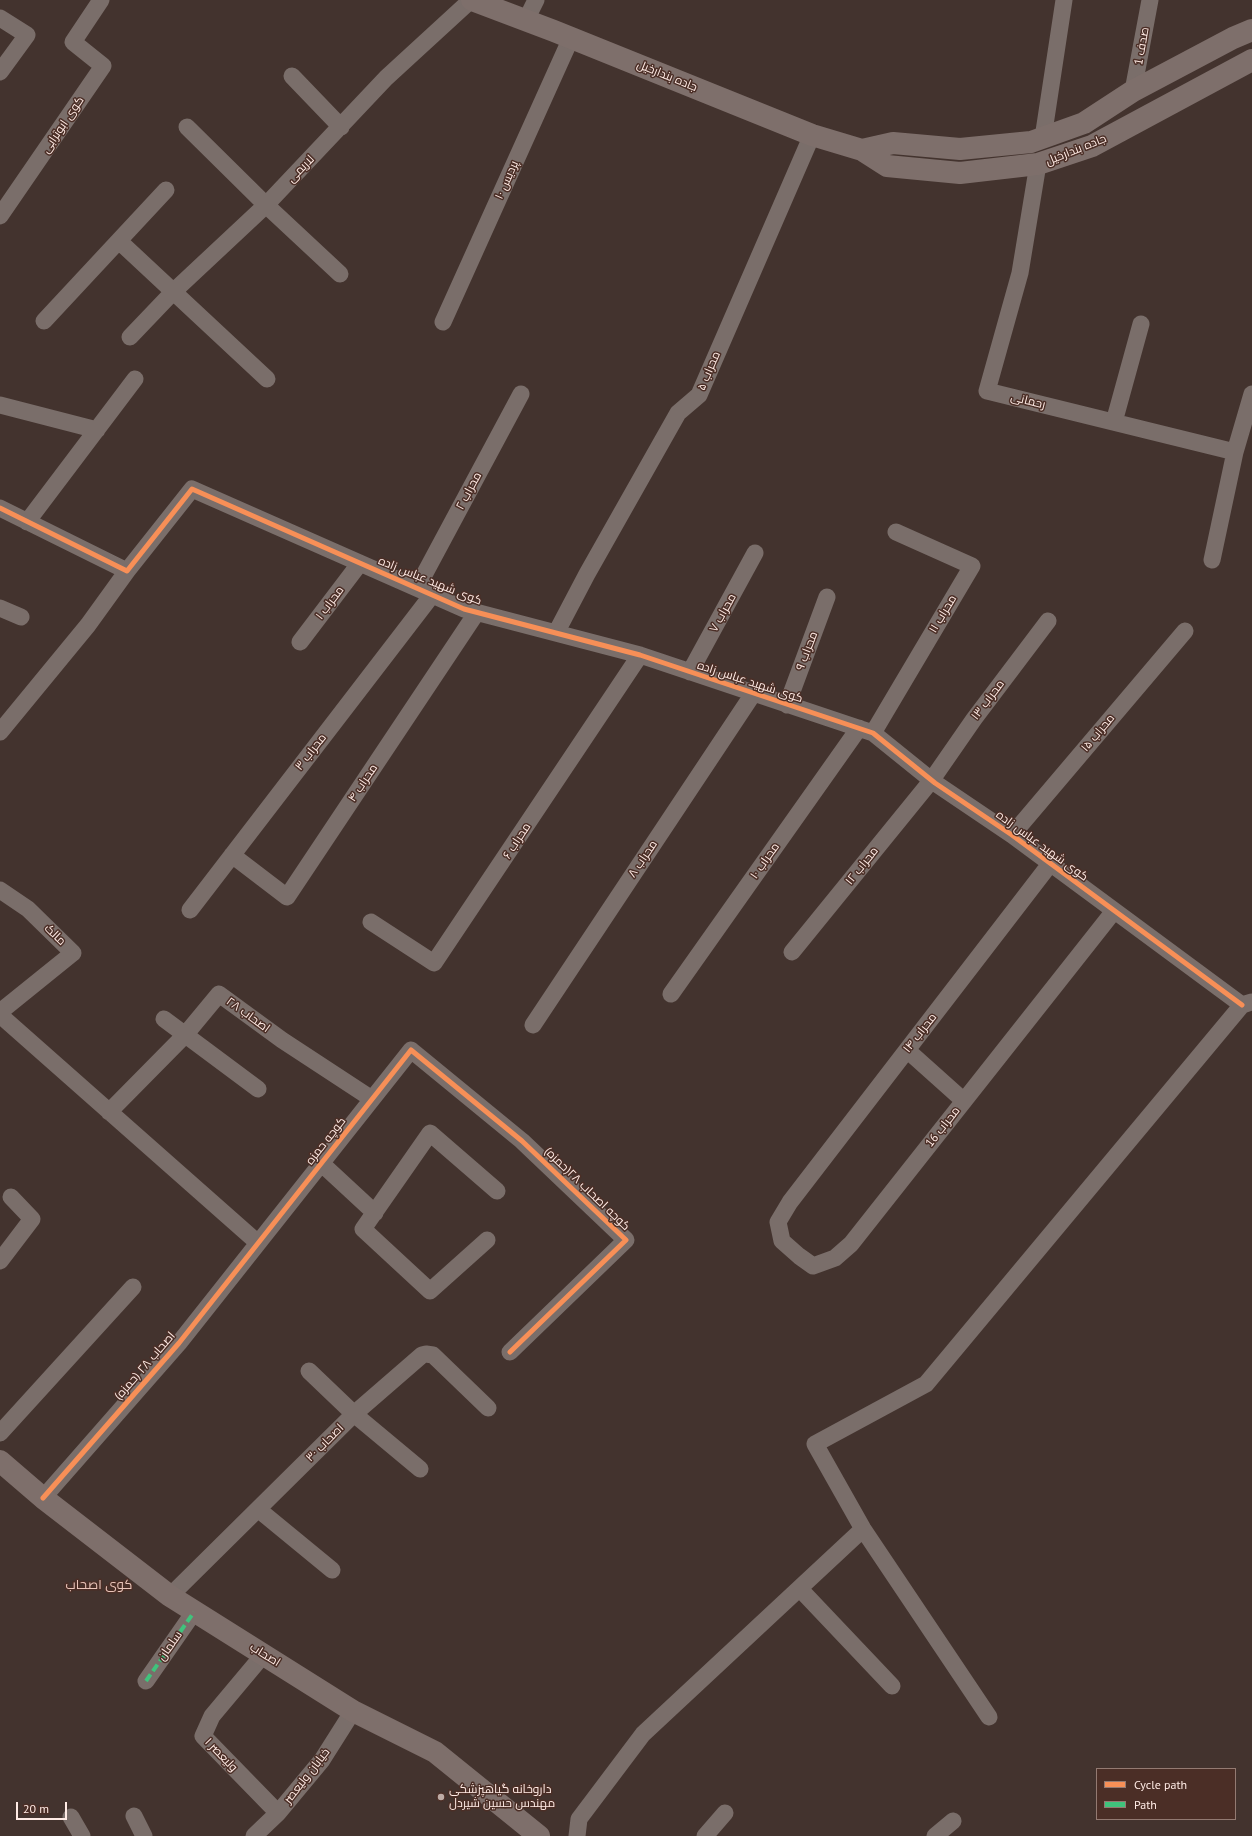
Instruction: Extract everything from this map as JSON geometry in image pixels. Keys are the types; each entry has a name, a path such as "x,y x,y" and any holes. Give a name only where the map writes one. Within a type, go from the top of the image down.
{"main road":[{"name":"جاده بندارخیل","path":"472,0 812,134 862,150 886,166 960,173 1038,164 1092,146 1252,60"},
{"name":"جاده بندارخیل","path":"862,150 893,143 960,149 1030,142 1084,123 1134,92 1233,38 1252,30"},
{"name":"اصحاب","path":"0,1461 43,1498 170,1596 353,1711 435,1752 539,1836"}],"street":[{"name":"کوی ابوترابی","path":"0,216 103,66 73,42 101,0"},
{"name":"لاریمی","path":"130,337 173,292 266,205 386,78 472,0"},
{"path":"526,20 536,0"},
{"path":"1043,138 1064,0"},
{"name":"صدف 1","path":"1134,92 1150,0"},
{"path":"0,18 27,35 0,72"},
{"name":"پردیس ۱۰","path":"442,322 571,38"},
{"path":"292,76 341,127"},
{"path":"187,127 266,205 340,274"},
{"name":"محراب ۵","path":"556,633 587,574 678,413 699,395 812,134"},
{"name":"رحمانی","path":"1038,164 1020,273 987,391 1235,452"},
{"path":"44,321 166,190"},
{"path":"119,241 267,379"},
{"path":"1114,422 1141,324"},
{"path":"27,522 136,379"},
{"name":"محراب ۲","path":"417,588 521,394"},
{"path":"1212,560 1235,452 1252,394"},
{"path":"0,404 97,430"},
{"name":"کوی شهید عباس زاده","path":"127,571 192,489 464,609 640,655 753,694 866,730 932,780 1012,835 1114,911 1247,1004"},
{"path":"0,508 127,571 88,626 0,732"},
{"name":"محراب ۱۱","path":"866,730 972,566 896,532"},
{"name":"محراب ۷","path":"690,672 755,553"},
{"name":"محراب ۱","path":"300,642 360,563"},
{"name":"محراب ۳","path":"190,910 432,595"},
{"name":"محراب ۹","path":"787,705 828,597"},
{"path":"0,608 21,617"},
{"name":"محراب ۴","path":"232,854 287,897 477,612"},
{"name":"محراب ۱۳","path":"932,780 974,719 1048,621"},
{"name":"محراب ۱۵","path":"1012,835 1185,631"},
{"name":"محراب ۶","path":"371,922 434,963 640,655"},
{"name":"محراب ۸","path":"533,1025 753,694"},
{"name":"محراب ۱۰","path":"671,994 866,730"},
{"name":"محراب ۱۲","path":"792,952 932,780"},
{"name":"محراب ۱۴","path":"790,1202 1050,864"},
{"name":"مالک","path":"0,890 28,909 73,954 0,1013"},
{"name":"محراب 16","path":"790,1202 778,1222 782,1241 813,1266 835,1258 851,1244 1114,911"},
{"name":"اصحاب ۲۸","path":"109,1112 185,1035 219,994 282,1040 372,1099"},
{"path":"990,1716 863,1529 815,1444 926,1384 1247,1004"},
{"path":"0,1013 109,1112 258,1243"},
{"path":"164,1019 258,1089"},
{"name":"کوچه حمزه","path":"258,1243 411,1050"},
{"name":"کوچه اصحاب ۲۸(حمزه)","path":"411,1050 522,1141 626,1240 510,1352"},
{"path":"907,1050 964,1101"},
{"path":"487,1240 430,1291 363,1229 430,1133 497,1191"},
{"path":"321,1163 375,1213"},
{"path":"0,1261 32,1220 11,1197"},
{"name":"اصحاب ۲۸ (حمزه)","path":"43,1498 179,1343 258,1243"},
{"path":"0,1433 133,1287"},
{"name":"اصحاب ۳۰","path":"170,1596 259,1510 354,1414 422,1355 433,1355 488,1408"},
{"path":"309,1371 354,1414 420,1469"},
{"path":"259,1510 332,1570"},
{"path":"577,1836 579,1819 643,1734 863,1529"},
{"path":"800,1589 892,1686"},
{"name":"سلمان","path":"146,1681 194,1612"},
{"name":"ولیعصر ۱","path":"264,1654 212,1716 202,1736 278,1813"},
{"name":"خیابان ولیعصر","path":"254,1836 278,1813 322,1760 353,1711"},
{"path":"705,1836 725,1813"},
{"path":"134,1816 144,1836"},
{"path":"71,1817 82,1836"},
{"path":"935,1836 953,1821"}],"marked path":[{"path":"146,1681 194,1612"}],"cycle path":[{"path":"0,508 127,571 192,489 464,609 640,655 873,733 935,783 1012,835 1242,1005"},
{"path":"43,1498 179,1343 411,1050 522,1141 626,1240 510,1352"}],"place":[{"name":"داروخانه گیاهپزشکی مهندس حسین شیردل","path":"441,1797"}],"district":[{"name":"کوی اصحاب","path":"99,1585"}]}
